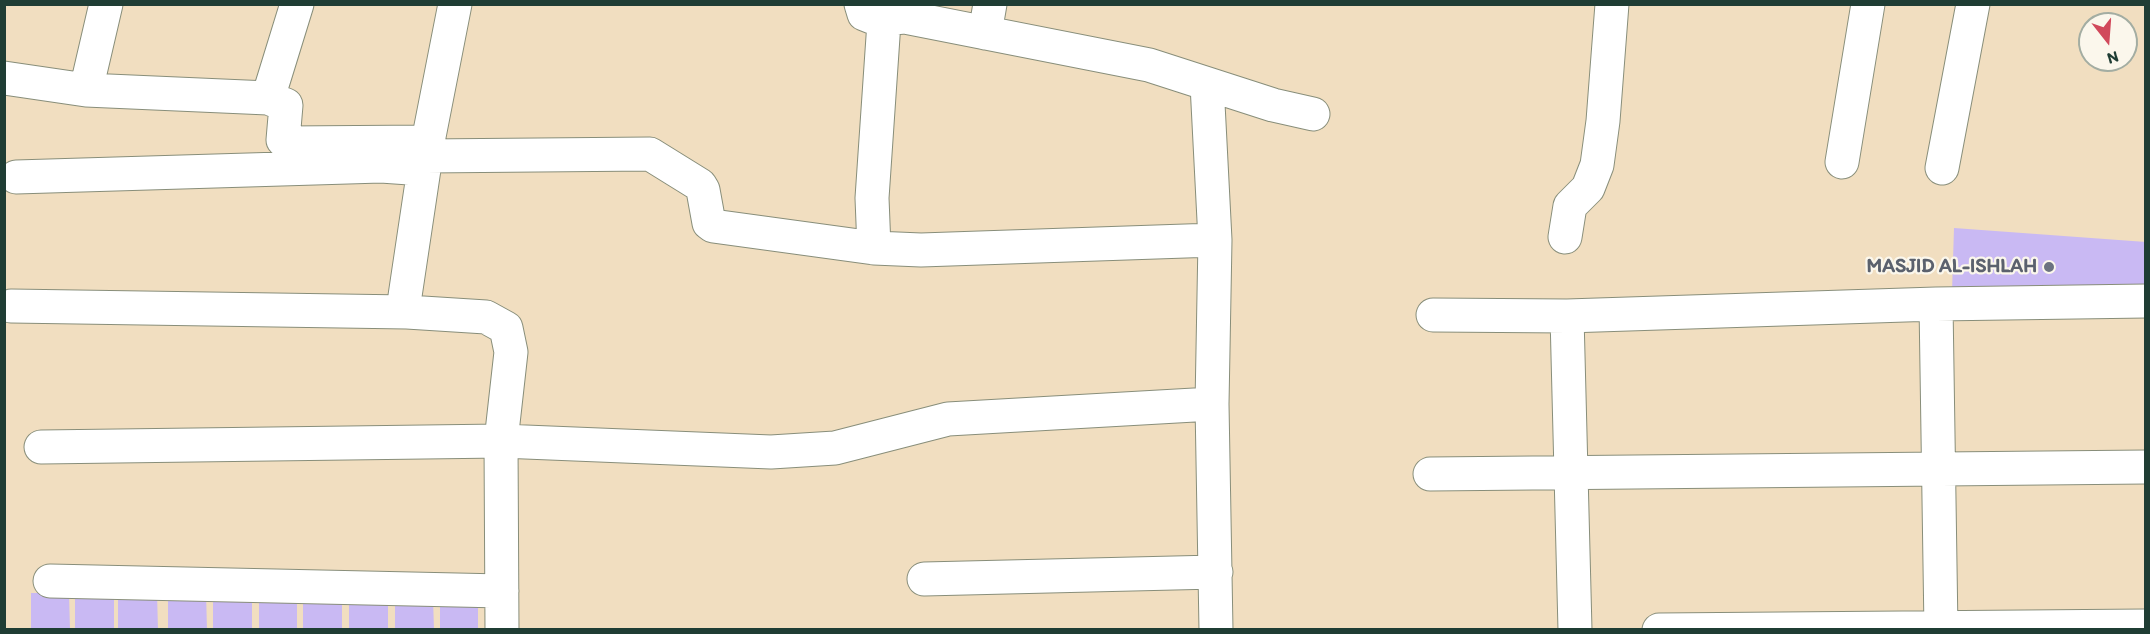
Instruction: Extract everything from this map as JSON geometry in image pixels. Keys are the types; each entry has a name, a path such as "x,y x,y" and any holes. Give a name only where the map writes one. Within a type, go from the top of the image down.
{"street":[{"path":"86,90 106,4"},
{"path":"268,98 297,4"},
{"path":"407,312 405,296 426,156 455,4"},
{"path":"1565,237 1570,206 1588,188 1597,165 1603,121 1612,4"},
{"path":"1842,162 1868,4"},
{"path":"1942,168 1973,4"},
{"path":"874,248 872,14 893,18 987,19 1149,65 1273,105 1313,114"},
{"path":"4,78 86,90 268,98 286,105 284,138 286,143 426,156 650,154 700,185 709,223 713,226 874,248 921,250 1215,240"},
{"path":"1207,84 1215,240 1212,404 1216,630"},
{"path":"16,177 381,166 426,156"},
{"path":"1433,315 1567,316 1936,304 2145,301"},
{"path":"1936,304 1941,628"},
{"path":"11,306 407,312 486,317 506,328 511,352 501,441 502,630"},
{"path":"1567,316 1575,630"},
{"path":"41,447 501,441 771,452 835,448 948,419 1212,404"},
{"path":"1430,474 2145,467"},
{"path":"924,579 1216,572"},
{"path":"50,580 502,591"},
{"path":"1659,630 2145,626"}],"building":[{"name":"MASJID AL-ISHLAH","path":"1954,228 2146,242 2146,291 1952,292"},
{"path":"168,592 206,592 207,630 168,630"},
{"path":"31,593 69,593 70,630 31,630"},
{"path":"118,593 157,593 158,630 118,630"},
{"path":"303,594 342,594 342,630 303,630"},
{"path":"114,595 114,630 75,630 75,596"},
{"path":"252,596 252,630 213,630 213,597"},
{"path":"297,596 297,630 259,630 259,597"},
{"path":"388,598 388,630 349,630 349,599"},
{"path":"395,598 433,598 434,630 395,630"},
{"path":"478,600 478,630 440,630 440,601"}],"place":[{"name":"MASJID AL-ISHLAH","path":"2049,267"}]}
